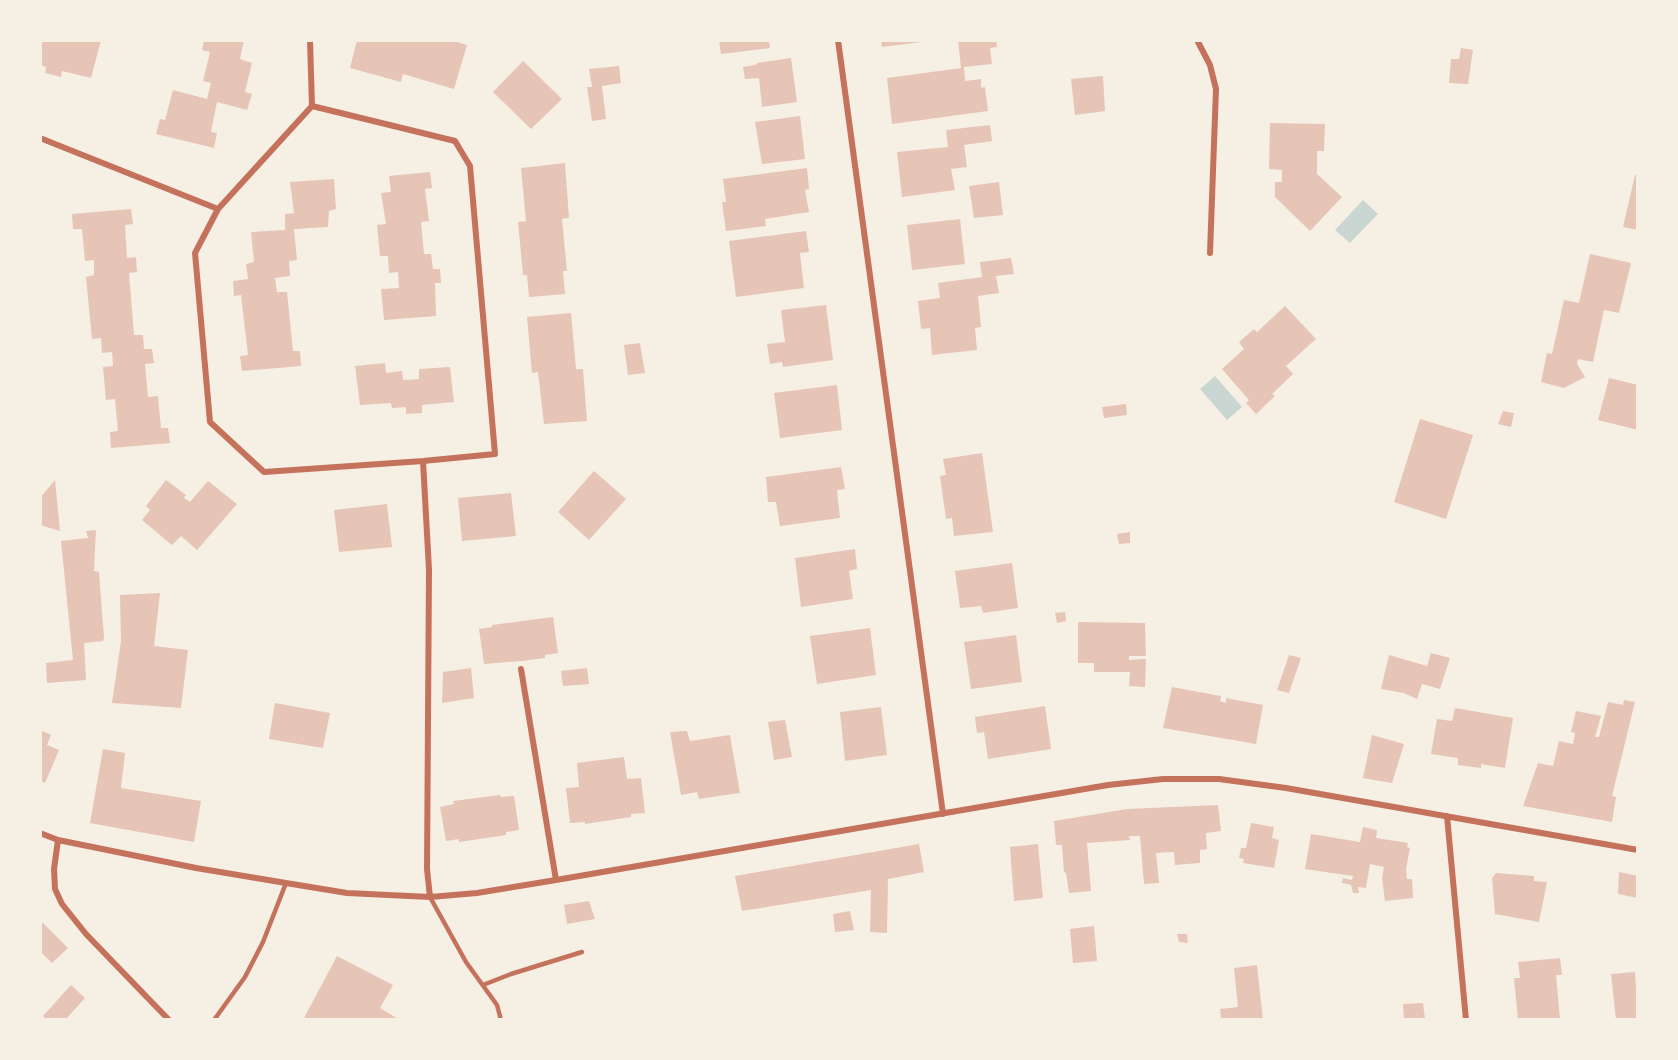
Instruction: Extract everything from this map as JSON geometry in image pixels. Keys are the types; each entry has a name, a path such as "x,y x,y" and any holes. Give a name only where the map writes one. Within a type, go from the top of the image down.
{"street":[{"path":"310,40 312,106 218,209 195,253 210,422 264,472 423,461 495,453 471,166 455,141 312,106"},
{"path":"838,40 943,814"},
{"path":"1197,40 1210,64 1216,89 1210,253"},
{"path":"40,138 218,209"},
{"path":"423,461 429,570 427,869 430,897"},
{"path":"521,669 556,880"},
{"path":"40,833 58,840 196,868 286,883 347,893 430,897 477,893 556,880 1108,785 1163,780 1218,779 1286,788 1638,850"},
{"path":"1448,816 1466,1020"},
{"path":"58,840 54,869 55,889 62,904 86,934 169,1020"}],"lane":[{"path":"214,1020 249,968 263,942 286,883"},
{"path":"430,897 466,962 497,1005 501,1020"},
{"path":"483,985 582,952"}],"shaded area":[{"path":"1363,200 1378,214 1350,243 1335,230"},
{"path":"1215,376 1242,407 1227,420 1200,389"}],"building":[{"path":"40,40 101,40 91,78 62,71 61,77 45,73 46,67 40,65"},
{"path":"204,40 244,40 240,59 252,63 245,92 252,94 247,110 217,102 211,132 217,133 214,148 156,134 160,119 165,120 173,90 207,99 211,83 203,81 210,52 202,50"},
{"path":"357,40 450,40 467,45 454,89 403,74 401,82 350,68"},
{"path":"719,40 769,40 770,48 721,54"},
{"path":"881,40 921,40 921,42 882,47"},
{"path":"958,40 996,40 997,47 990,48 992,64 964,67 965,81 981,79 981,88 985,87 988,111 892,124 887,78 961,68"},
{"path":"1461,48 1473,50 1468,84 1449,83 1451,59 1459,59"},
{"path":"791,58 797,102 762,107 759,78 745,79 743,67"},
{"path":"523,61 562,99 531,129 493,92"},
{"path":"619,66 621,83 602,86 606,119 592,121 587,87 592,87 589,69"},
{"path":"1103,76 1105,111 1075,115 1071,79"},
{"path":"800,116 805,159 762,164 755,122"},
{"path":"1270,123 1325,124 1324,151 1317,151 1317,174 1342,197 1310,231 1275,197 1275,182 1282,182 1282,170 1269,169"},
{"path":"990,125 992,141 964,145 967,167 951,169 955,190 902,197 897,152 948,147 946,130"},
{"path":"565,163 569,218 562,219 567,271 563,271 565,294 529,297 527,275 523,275 518,222 526,221 521,168"},
{"path":"807,168 809,189 805,190 809,212 765,219 766,226 726,231 722,202 726,202 723,179"},
{"path":"430,172 432,188 425,189 429,221 421,222 424,254 431,254 433,269 440,269 441,283 435,283 436,316 384,320 381,289 399,288 398,272 389,273 388,256 380,256 377,225 386,224 381,193 391,192 389,176"},
{"path":"1635,175 1638,175 1638,230 1623,227"},
{"path":"334,179 336,209 329,211 328,227 294,229 297,260 289,261 290,276 275,278 277,292 287,292 293,351 300,351 301,366 242,371 240,356 248,355 241,295 234,296 233,281 248,279 246,264 254,262 251,232 285,230 285,214 294,213 290,182"},
{"path":"999,182 1003,215 974,218 969,186"},
{"path":"131,209 133,224 125,225 127,258 136,257 137,272 129,273 134,335 143,335 144,349 152,349 154,363 145,364 148,397 158,396 161,428 168,428 170,443 111,448 110,432 118,431 115,399 106,400 103,367 113,366 112,352 102,353 101,338 92,339 86,277 94,275 94,260 85,261 82,229 73,229 72,214"},
{"path":"960,219 965,264 912,270 907,225"},
{"path":"806,231 809,252 800,253 804,288 736,297 729,241"},
{"path":"1590,254 1631,263 1619,313 1604,310 1593,362 1578,359 1577,364 1585,377 1564,388 1541,382 1547,353 1552,354 1564,300 1579,303"},
{"path":"1011,258 1014,274 996,276 999,293 978,296 981,327 975,328 977,350 932,355 930,328 921,329 918,301 940,298 938,283 982,277 980,262"},
{"path":"826,305 833,360 783,367 782,362 770,364 767,344 785,342 781,310"},
{"path":"1285,306 1316,339 1286,366 1293,374 1272,394 1275,396 1256,414 1246,403 1249,400 1222,369 1244,349 1239,342 1254,329 1257,332"},
{"path":"571,313 576,369 583,369 587,421 544,424 538,372 532,373 527,317"},
{"path":"640,343 645,373 628,375 624,345"},
{"path":"385,363 386,373 402,371 403,380 419,379 419,369 450,367 454,402 422,405 422,413 406,414 406,407 392,408 391,403 360,405 355,366"},
{"path":"1609,378 1638,385 1638,430 1598,420"},
{"path":"837,385 842,430 780,438 774,393"},
{"path":"1126,404 1127,415 1104,418 1102,407"},
{"path":"1503,411 1514,413 1511,427 1498,424"},
{"path":"1420,419 1473,435 1446,519 1394,502"},
{"path":"982,453 993,532 954,536 952,518 946,519 940,476 946,475 943,459"},
{"path":"841,467 845,489 837,490 840,518 780,526 776,502 768,502 766,477"},
{"path":"594,471 626,499 589,540 558,512"},
{"path":"55,480 60,531 40,525 40,498"},
{"path":"166,480 186,495 184,498 190,502 208,481 237,504 197,550 181,536 172,545 142,520 150,510 146,506"},
{"path":"511,493 516,536 462,541 458,498"},
{"path":"387,504 392,547 339,552 334,510"},
{"path":"96,530 94,571 99,572 104,638 103,641 84,643 86,680 47,683 46,663 73,660 61,541 88,538 86,531"},
{"path":"1130,532 1130,543 1119,544 1117,534"},
{"path":"855,549 857,569 849,571 853,599 801,607 795,558"},
{"path":"1012,563 1018,608 983,613 981,606 960,608 955,571"},
{"path":"160,593 154,646 188,650 181,708 112,703 121,641 120,595"},
{"path":"1065,612 1066,621 1057,623 1055,613"},
{"path":"553,617 558,653 545,655 545,658 484,664 479,629 492,627 492,625"},
{"path":"1078,622 1145,623 1146,656 1129,656 1129,660 1146,659 1145,687 1129,686 1130,672 1094,672 1094,663 1078,663"},
{"path":"870,628 876,675 817,684 810,636"},
{"path":"1016,635 1022,682 971,689 964,642"},
{"path":"1431,653 1450,658 1440,689 1422,684 1417,699 1404,693 1381,689 1389,655 1427,666"},
{"path":"1289,655 1301,658 1289,693 1277,690"},
{"path":"471,668 474,698 442,703 443,672"},
{"path":"587,668 589,684 563,686 561,671"},
{"path":"1172,687 1221,696 1220,701 1226,703 1226,698 1263,705 1256,744 1163,728"},
{"path":"1624,700 1635,702 1612,796 1616,797 1612,822 1523,806 1538,763 1553,766 1559,741 1573,744 1575,733 1571,732 1576,711 1601,716 1595,737 1599,737 1608,702 1623,705"},
{"path":"275,703 330,713 323,748 269,739"},
{"path":"1045,706 1051,749 988,759 984,732 977,733 975,717"},
{"path":"881,707 887,755 845,761 840,712"},
{"path":"1455,708 1513,718 1505,768 1481,764 1481,768 1458,765 1458,758 1431,754 1437,719 1452,721"},
{"path":"785,720 792,757 774,760 768,722"},
{"path":"40,730 51,735 47,745 59,750 45,783 40,781"},
{"path":"687,731 690,741 730,735 740,793 699,799 697,792 681,795 670,732"},
{"path":"1372,735 1404,744 1392,783 1363,778"},
{"path":"103,749 125,753 121,788 201,801 194,842 90,823"},
{"path":"624,757 627,779 641,778 645,813 585,824 585,822 570,823 566,788 579,787 577,763"},
{"path":"500,795 501,797 514,796 519,830 506,832 506,835 459,842 459,839 446,841 440,807 454,804 453,801"},
{"path":"1218,805 1221,831 1206,833 1207,849 1200,850 1200,863 1175,865 1174,852 1156,853 1159,883 1144,884 1140,836 1129,836 1130,840 1087,843 1091,891 1069,893 1064,872 1062,845 1056,845 1054,821 1127,809"},
{"path":"1251,823 1274,827 1272,838 1279,840 1274,868 1243,863 1244,859 1239,858 1241,848 1246,848"},
{"path":"1363,827 1377,830 1376,838 1408,843 1407,847 1410,848 1406,869 1407,879 1412,879 1413,898 1385,901 1382,878 1384,867 1370,864 1366,888 1358,887 1359,893 1353,893 1351,885 1342,883 1343,878 1352,880 1353,876 1305,869 1311,834 1360,842"},
{"path":"919,844 924,872 888,879 887,933 870,932 871,890 742,911 735,876"},
{"path":"1038,844 1043,898 1014,901 1010,847"},
{"path":"1619,872 1638,876 1638,898 1618,894"},
{"path":"1496,873 1534,876 1534,881 1547,882 1539,922 1495,914 1492,878"},
{"path":"589,901 595,919 567,924 564,905"},
{"path":"850,911 854,930 835,932 833,914"},
{"path":"40,920 68,948 52,963 40,951"},
{"path":"1094,926 1097,961 1073,963 1070,929"},
{"path":"1177,934 1187,934 1188,943 1179,942"},
{"path":"337,956 393,985 380,1008 400,1020 303,1020"},
{"path":"1560,958 1562,975 1556,975 1560,1020 1518,1020 1514,978 1520,978 1518,962"},
{"path":"1257,965 1263,1020 1221,1020 1220,1009 1238,1007 1234,968"},
{"path":"1635,972 1638,1020 1616,1020 1611,974"},
{"path":"71,985 85,998 65,1020 47,1020 43,1016"},
{"path":"1423,1003 1425,1020 1404,1020 1403,1004"}]}
